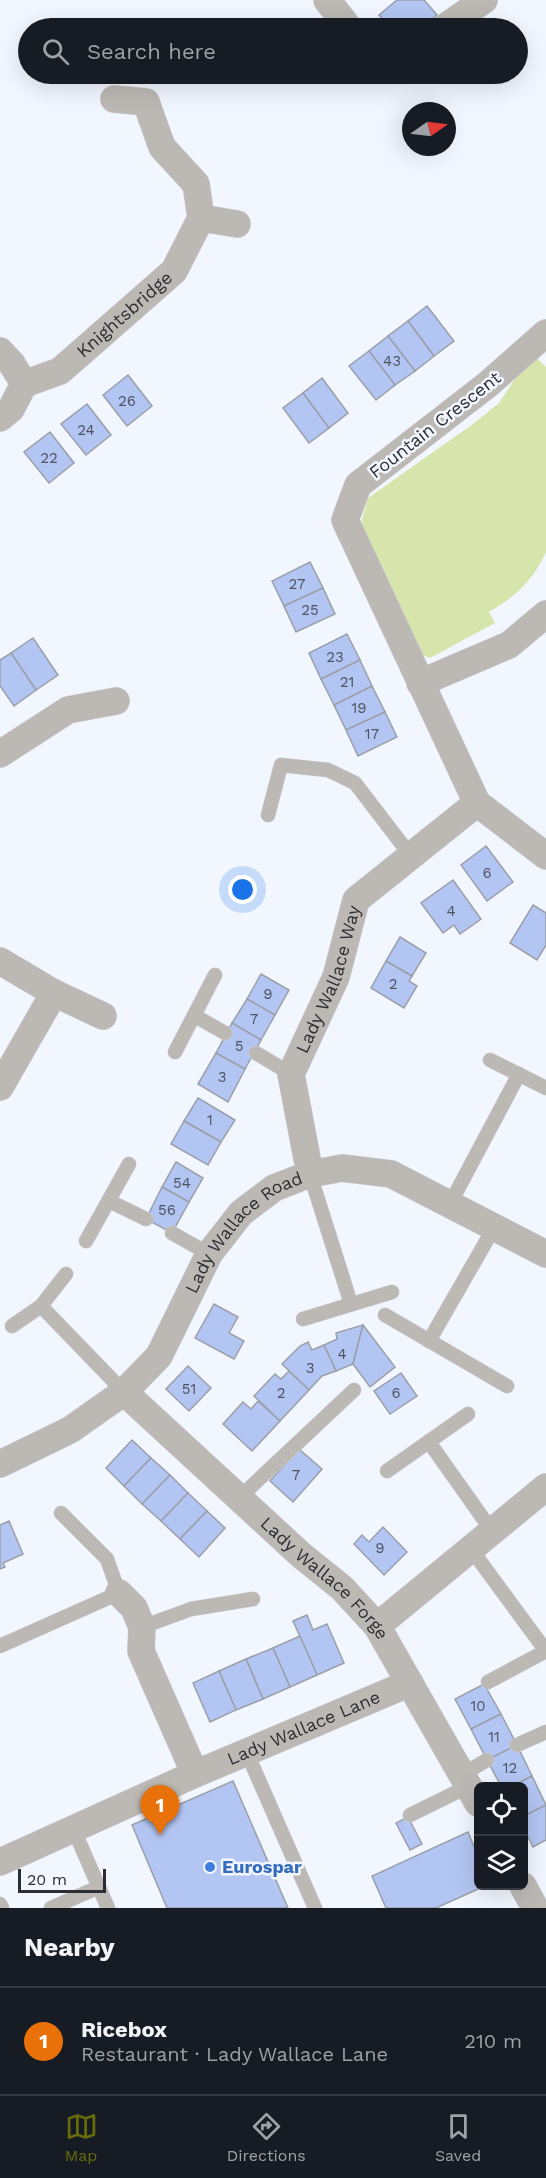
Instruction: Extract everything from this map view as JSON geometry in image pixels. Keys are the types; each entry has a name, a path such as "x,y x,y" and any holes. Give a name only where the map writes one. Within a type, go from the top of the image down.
{"street":[{"path":"327,0 341,18"},
{"path":"458,18 484,0"},
{"path":"114,99 146,102 162,147 196,184 201,218 237,224"},
{"name":"Knightsbridge","path":"24,384 60,371 174,271 201,218"},
{"name":"Fountain Crescent","path":"544,340 358,485 345,520 477,803 546,856"},
{"path":"0,351 12,364 24,384 11,409 0,418"},
{"path":"420,683 509,645 546,614"},
{"path":"0,753 68,710 116,701"},
{"name":"Lady Wallace Way","path":"310,1174 291,1074 336,977 356,900 477,803"},
{"path":"0,962 54,993 103,1016"},
{"path":"0,1087 54,993"},
{"name":"Lady Wallace Road","path":"0,1464 70,1430 124,1392 159,1356 209,1254 241,1213 274,1188 310,1174 342,1168 392,1174 546,1254"},
{"name":"Lady Wallace Forge","path":"124,1392 300,1555 342,1588 377,1626 470,1788"},
{"path":"377,1626 546,1487"},
{"path":"119,1593 134,1608 142,1627 141,1651 195,1774"},
{"name":"Lady Wallace Lane","path":"0,1862 195,1774 410,1683"},
{"path":"525,1890 535,1908"}],"lane":[{"path":"268,815 281,765 328,770 355,783 411,856"},
{"path":"176,1052 215,975"},
{"path":"195,1016 225,1033"},
{"path":"256,1053 291,1074"},
{"path":"490,1059 546,1088"},
{"path":"450,1204 519,1074"},
{"path":"86,1241 129,1164"},
{"path":"310,1174 351,1304"},
{"path":"109,1201 146,1219"},
{"path":"429,1341 495,1226"},
{"path":"172,1233 209,1254"},
{"path":"12,1326 41,1306 66,1274"},
{"path":"303,1319 392,1292"},
{"path":"41,1306 124,1392"},
{"path":"385,1315 507,1386"},
{"path":"239,1498 354,1389"},
{"path":"387,1472 468,1414"},
{"path":"429,1442 492,1532"},
{"path":"0,1646 119,1593 107,1559 61,1513"},
{"path":"471,1549 546,1651 488,1682"},
{"path":"142,1627 191,1609 253,1599"},
{"path":"517,1745 546,1732"},
{"path":"247,1753 315,1908"},
{"path":"410,1815 470,1788 487,1760"},
{"path":"74,1830 108,1908"},
{"path":"51,1908 99,1887"}],"green space":[{"path":"536,357 546,367 546,552 523,587 489,612 495,623 430,658 420,654 363,539 362,519 368,498 499,403 529,358"}],"building":[{"path":"397,0 424,0 437,15 433,18 382,18 379,15"},
{"path":"427,306 454,341 434,356 408,321"},
{"path":"408,321 434,356 415,371 388,336"},
{"path":"388,336 415,371 395,385 369,351"},
{"path":"369,351 395,385 376,400 349,366"},
{"path":"128,375 152,406 127,426 103,395"},
{"path":"322,378 348,413 329,428 303,393"},
{"path":"303,393 329,428 309,443 283,408"},
{"path":"87,404 111,435 86,455 61,424"},
{"path":"50,432 74,463 49,483 24,452"},
{"path":"310,562 323,588 284,606 272,581"},
{"path":"323,588 335,614 296,632 284,606"},
{"path":"347,634 360,660 321,679 309,653"},
{"path":"33,638 58,675 36,690 11,653"},
{"path":"11,653 36,690 14,706 0,686 0,660"},
{"path":"360,660 372,686 334,705 321,679"},
{"path":"372,686 385,712 346,730 334,705"},
{"path":"385,712 397,737 358,756 346,730"},
{"path":"486,846 513,882 487,901 461,865"},
{"path":"453,880 481,919 460,934 454,925 443,933 421,903"},
{"path":"533,905 546,913 546,945 537,960 510,943"},
{"path":"400,937 426,953 412,976 386,961"},
{"path":"386,961 412,976 409,981 417,986 404,1008 371,988"},
{"path":"261,974 289,990 275,1015 247,999"},
{"path":"247,999 275,1015 261,1040 232,1023"},
{"path":"232,1023 261,1040 245,1069 216,1053"},
{"path":"216,1053 245,1069 228,1102 198,1084"},
{"path":"198,1098 235,1120 221,1142 184,1121"},
{"path":"184,1121 221,1142 208,1165 171,1144"},
{"path":"176,1162 203,1178 189,1202 162,1187"},
{"path":"162,1187 189,1202 172,1233 146,1219"},
{"path":"214,1304 238,1317 229,1333 244,1341 234,1359 195,1338"},
{"path":"363,1325 353,1364 336,1371 324,1345 337,1339 336,1333"},
{"path":"363,1325 395,1367 370,1387 353,1364"},
{"path":"308,1342 312,1350 324,1345 336,1371 322,1376 309,1390 282,1364 300,1346"},
{"path":"188,1366 211,1388 189,1411 166,1389"},
{"path":"289,1371 309,1390 280,1421 254,1396 275,1374 281,1379"},
{"path":"401,1373 417,1396 390,1414 374,1391"},
{"path":"258,1401 280,1421 252,1451 223,1424 243,1402 251,1409"},
{"path":"132,1440 151,1458 124,1486 106,1468"},
{"path":"299,1449 322,1469 293,1502 270,1481"},
{"path":"151,1458 170,1475 142,1504 124,1486"},
{"path":"170,1475 188,1493 161,1521 142,1504"},
{"path":"188,1493 207,1511 180,1539 161,1521"},
{"path":"207,1511 225,1528 199,1557 180,1539"},
{"path":"9,1521 23,1554 3,1563 5,1567 0,1569 0,1525"},
{"path":"383,1527 407,1552 384,1575 354,1544 362,1535 369,1542"},
{"path":"307,1615 313,1630 327,1624 344,1663 317,1675 293,1621"},
{"path":"300,1636 317,1675 290,1687 273,1648"},
{"path":"273,1648 290,1687 263,1699 246,1659"},
{"path":"246,1659 263,1699 236,1710 219,1671"},
{"path":"219,1671 236,1710 210,1722 193,1683"},
{"path":"484,1684 501,1714 471,1729 455,1699"},
{"path":"501,1714 517,1745 487,1760 471,1729"},
{"path":"517,1745 532,1776 521,1782 499,1782 487,1760"},
{"path":"532,1776 546,1805 528,1814 528,1782 521,1782"},
{"name":"Eurospar","path":"233,1781 288,1908 167,1908 132,1825"},
{"path":"546,1805 546,1840 533,1847 528,1837 528,1814"},
{"path":"408,1817 422,1844 410,1850 396,1823"},
{"path":"468,1832 474,1846 474,1890 476,1890 436,1908 386,1908 372,1876"}],"place":[{"name":"Ricebox","path":"160,1835"},
{"name":"Eurospar","path":"210,1867"}]}
